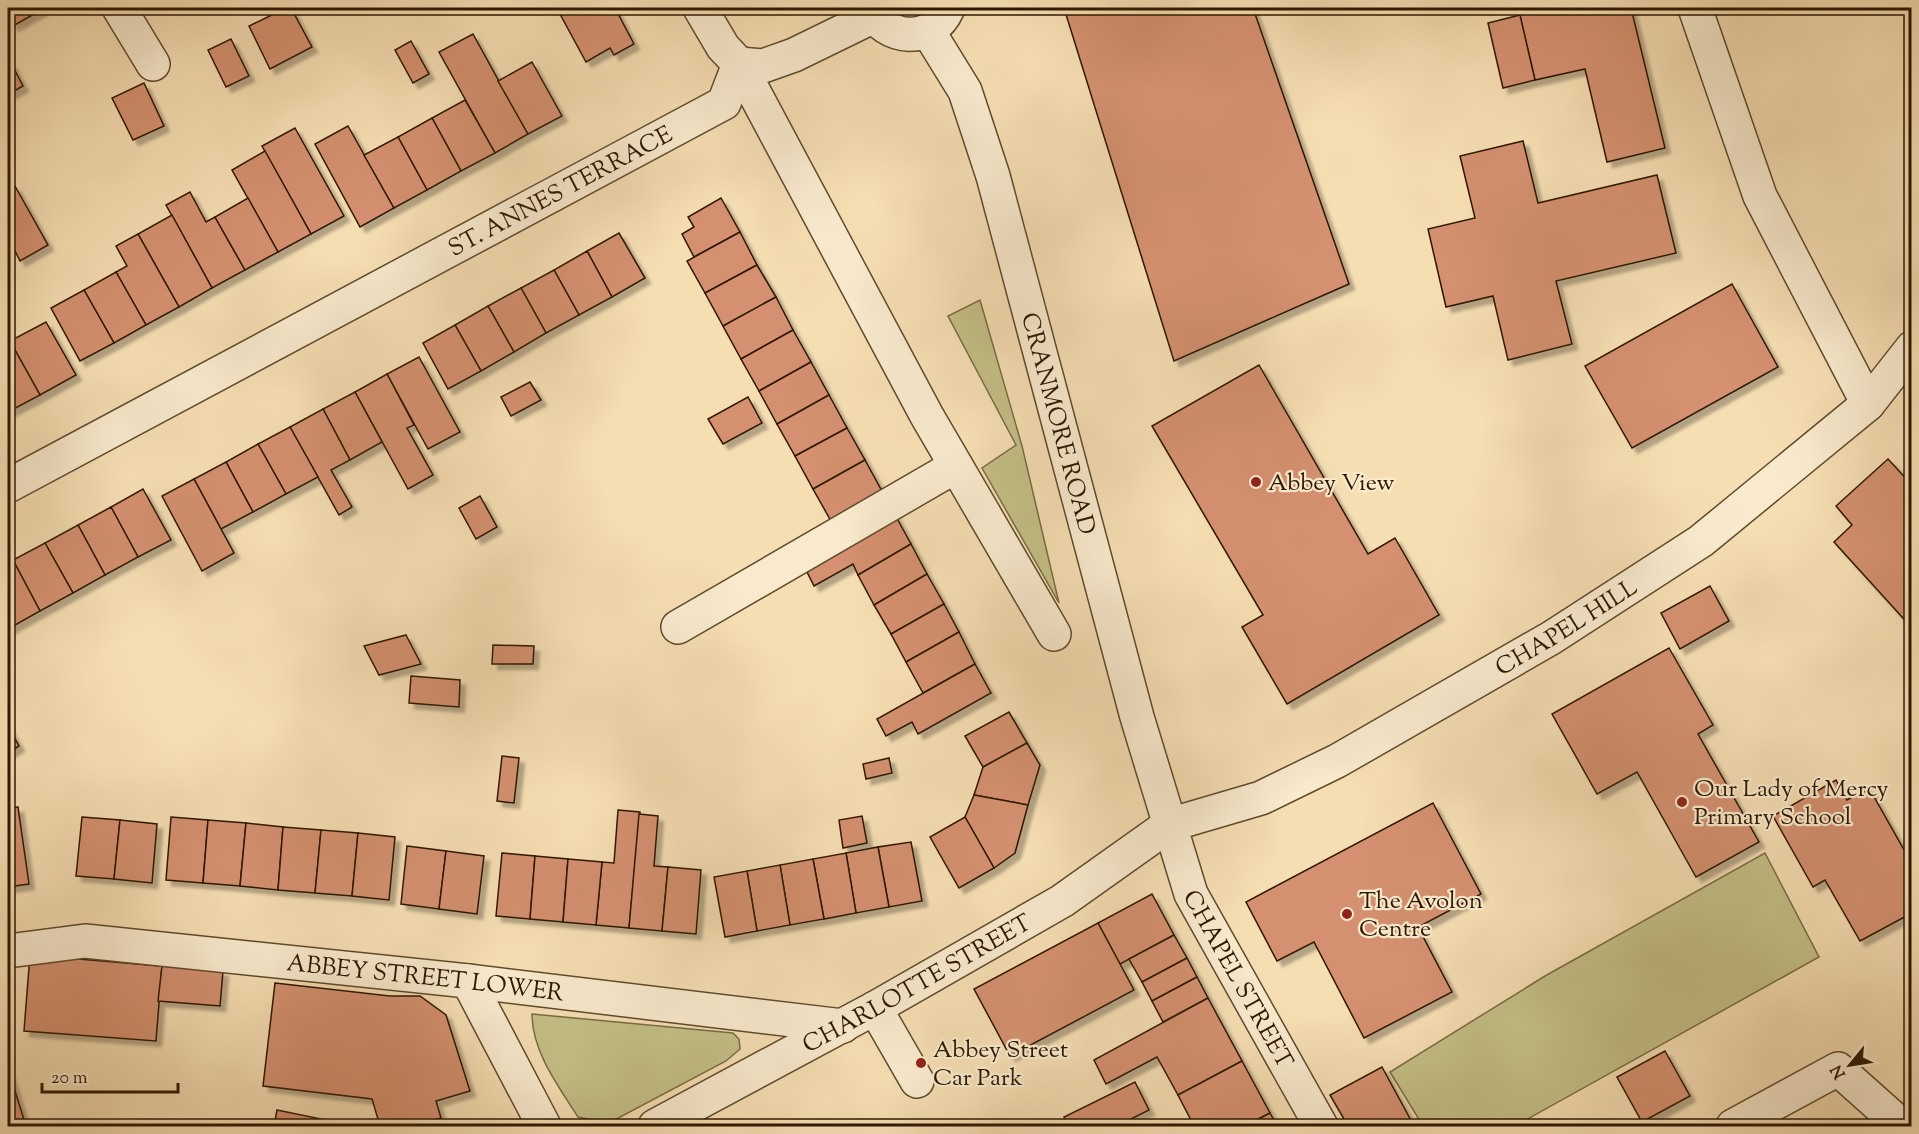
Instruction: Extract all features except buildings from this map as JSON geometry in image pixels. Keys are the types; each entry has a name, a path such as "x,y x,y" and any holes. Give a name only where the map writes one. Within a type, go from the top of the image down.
{"street":[{"path":"119,8 153,64"},
{"path":"700,8 723,47 739,64 927,416 1054,634"},
{"path":"1695,8 1760,196 1868,404"},
{"path":"739,64 763,66 794,55 871,12"},
{"name":"CRANMORE ROAD","path":"871,12 883,27 895,33 917,35 938,19 965,92 993,176 1169,825"},
{"name":"ST. ANNES TERRACE","path":"8,486 724,103 739,64"},
{"name":"CHAPEL HILL","path":"1169,825 1262,798 1337,761 1551,638 1701,541 1868,404 1911,348"},
{"path":"678,627 956,466"},
{"name":"CHARLOTTE STREET","path":"655,1126 843,1026 1062,901 1169,825"},
{"name":"CHAPEL STREET","path":"1169,825 1191,894 1321,1126"},
{"name":"ABBEY STREET LOWER","path":"8,951 86,940 468,981 843,1026"},
{"path":"468,981 544,1126"},
{"path":"875,1008 917,1081"},
{"path":"1733,1126 1838,1069 1902,1126"}],"shaded area":[{"path":"980,300 1022,446 1059,603 982,468 1016,445 948,316"},
{"path":"1765,853 1819,957 1515,1126 1423,1126 1390,1072 1545,976"},
{"path":"532,1014 733,1033 739,1039 740,1049 726,1061 609,1123 578,1117 555,1081 542,1055 533,1028"}],"place":[{"name":"Abbey View","path":"1256,482"},
{"name":"Our Lady of Mercy Primary School","path":"1682,802"},
{"name":"The Avolon Centre","path":"1347,914"},
{"name":"Abbey Street Car Park","path":"921,1063"}]}
